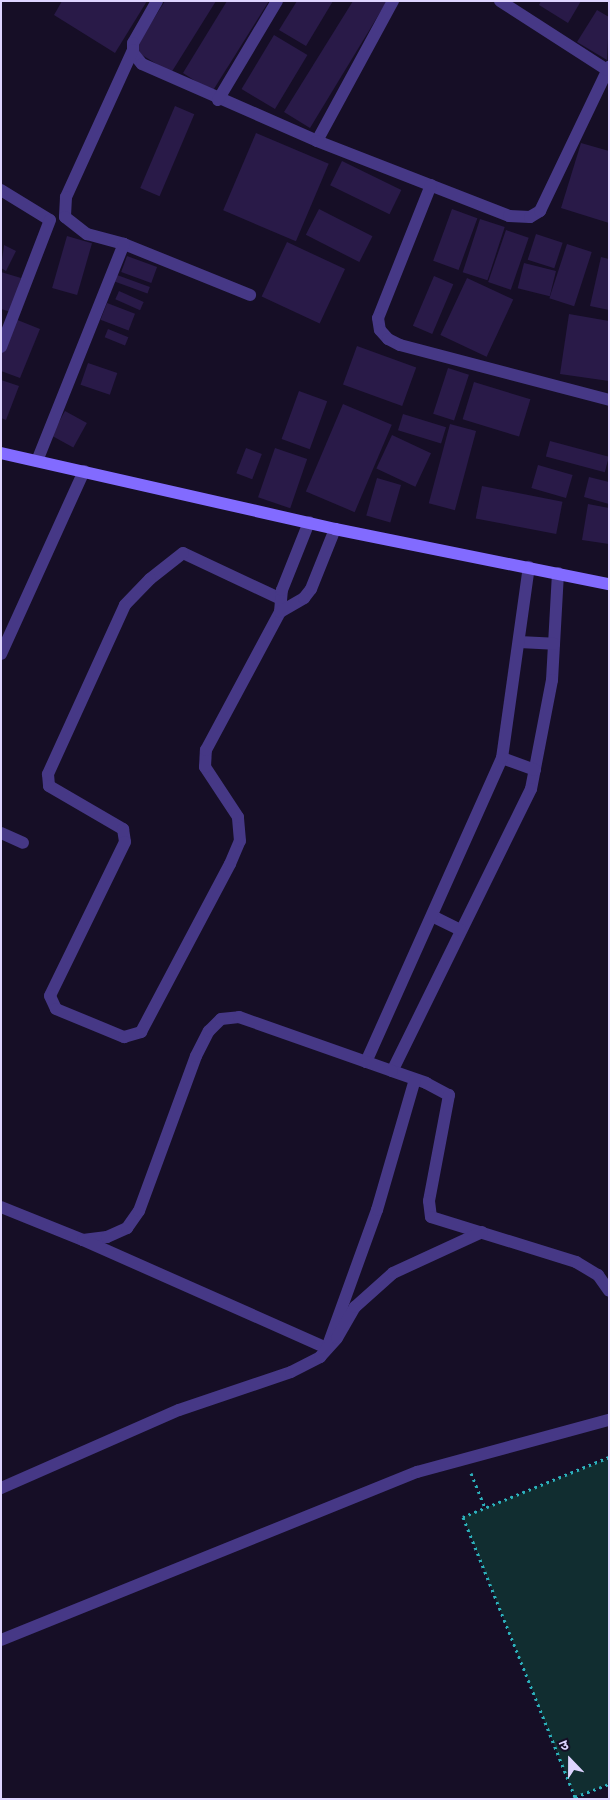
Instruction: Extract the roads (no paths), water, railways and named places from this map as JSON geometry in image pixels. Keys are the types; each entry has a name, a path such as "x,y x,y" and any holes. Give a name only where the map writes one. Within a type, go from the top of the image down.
{"street":[{"path":"157,1 133,43 133,50 66,197 64,217 87,234 124,244 250,295"},
{"path":"218,100 277,1"},
{"path":"317,141 392,1"},
{"path":"133,50 142,64 218,100 509,216 530,217 540,211 608,68 507,3"},
{"path":"431,185 378,318 380,330 388,339 400,345 609,400"},
{"path":"1,348 50,220 2,193"},
{"path":"37,461 124,244"},
{"path":"1,453 335,529 609,584"},
{"path":"1,654 84,471"},
{"path":"309,522 281,606 206,750 205,767 238,817 240,841 140,1032 124,1038 56,1010 50,996 125,842 123,829 49,786 48,774 125,605 150,579 183,553 281,606 304,598 311,589 335,529"},
{"path":"366,1062 502,758 529,567"},
{"path":"392,1071 531,789 552,680 558,573"},
{"path":"519,642 554,644"},
{"path":"502,758 535,770"},
{"path":"1,833 23,843"},
{"path":"432,916 461,930"},
{"path":"83,1240 107,1237 128,1228 138,1211 196,1056 209,1031 221,1019 239,1017 415,1079 449,1095 429,1201 431,1217 576,1262 598,1275 609,1291"},
{"path":"328,1348 377,1210 415,1079"},
{"path":"1,1207 83,1240 328,1348"},
{"path":"1,1488 179,1410 291,1372 320,1357 356,1306 386,1278 482,1232"},
{"path":"1,1640 417,1472 609,1420"}]}
